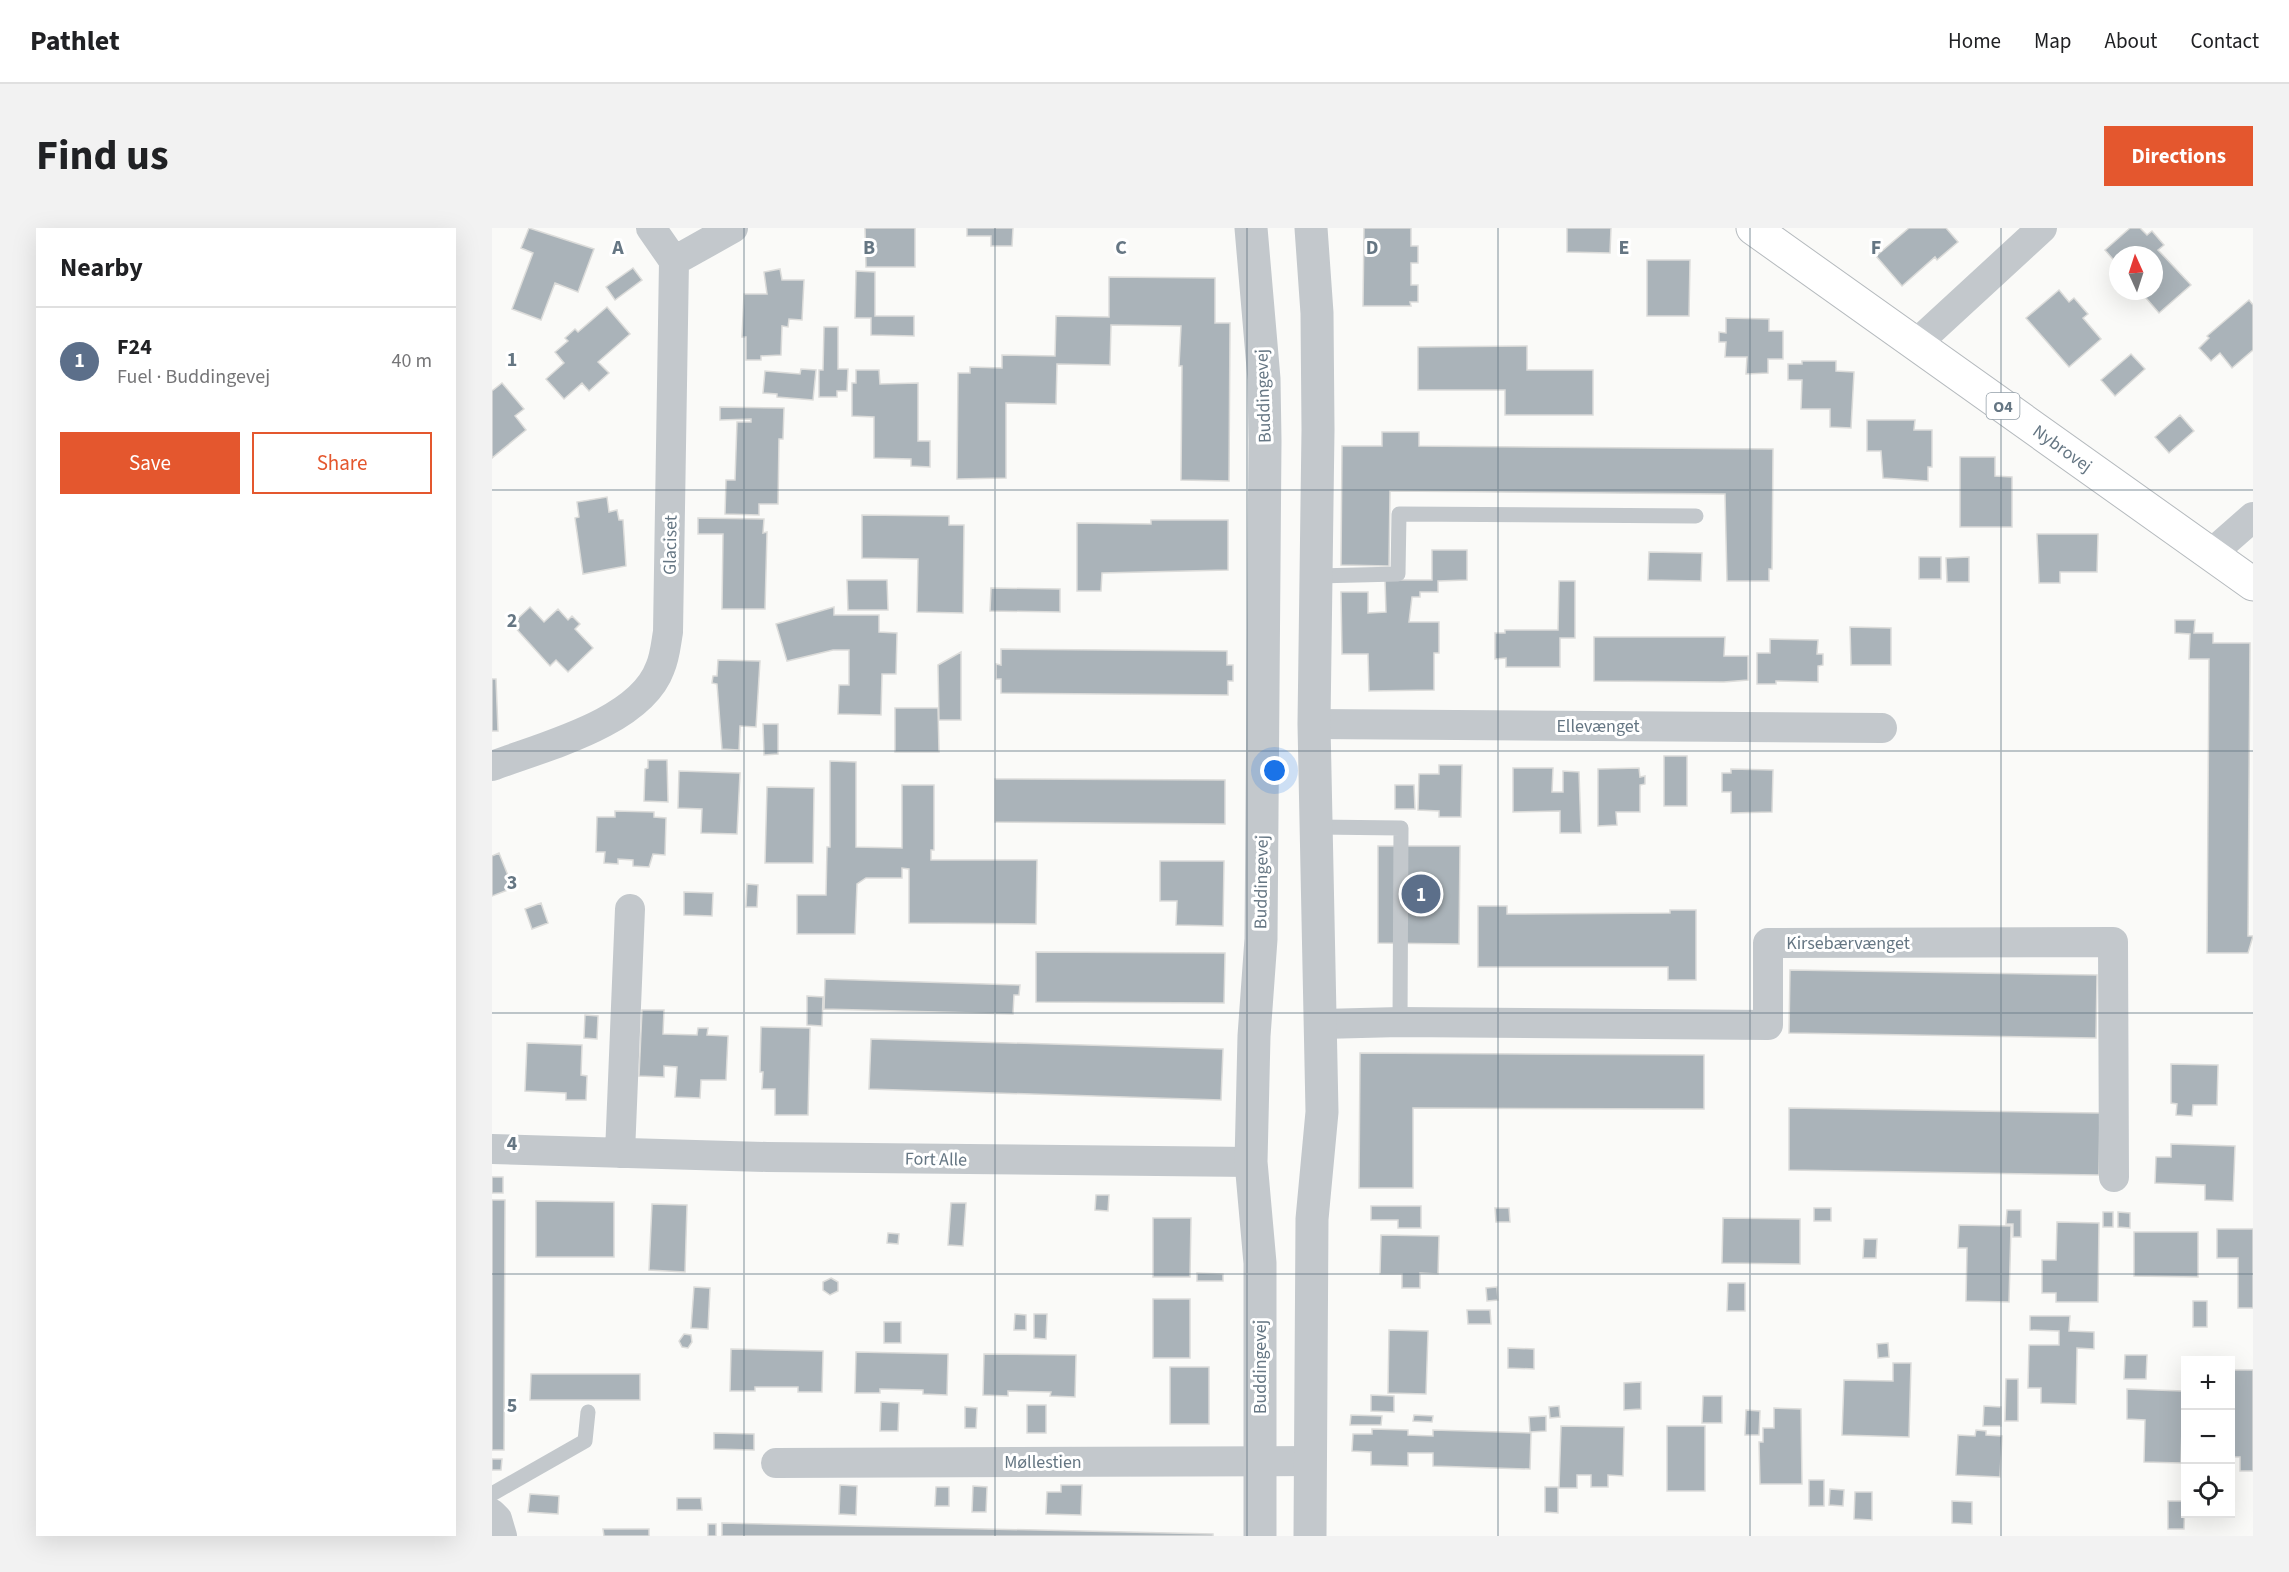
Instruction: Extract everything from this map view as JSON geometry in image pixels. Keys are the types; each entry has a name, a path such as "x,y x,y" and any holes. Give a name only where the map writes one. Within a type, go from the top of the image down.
{"main road":[{"name":"Nybrovej","path":"1753,228 2253,584"}],"street":[{"path":"651,228 674,261 733,228"},
{"name":"Buddingevej","path":"1251,228 1264,379 1265,441 1261,939 1254,1036 1251,1162 1260,1263 1260,1536"},
{"path":"1311,228 1317,313 1317,576 1314,724 1323,1112 1312,1219 1311,1536"},
{"path":"1916,344 2042,228"},
{"name":"Glaciset","path":"492,766 600,725 638,701 660,670 668,632 674,261"},
{"path":"2212,553 2253,517"},
{"name":"Ellevænget","path":"1314,724 1882,728"},
{"path":"620,1154 630,909"},
{"name":"Kirsebærvænget","path":"1322,1024 1400,1022 1768,1025 1768,943 2113,942 2114,1177"},
{"name":"Fort Alle","path":"492,1149 620,1154 1251,1162"},
{"name":"Møllestien","path":"776,1463 1311,1461"},
{"path":"492,1514 502,1536"}],"lane":[{"path":"1317,576 1398,574 1399,514 1696,516"},
{"path":"1317,827 1401,828 1400,1022"},
{"path":"492,1494 585,1441 588,1412"}],"building":[{"path":"529,228 594,249 578,292 555,283 541,320 512,309 533,253 521,248"},
{"path":"865,228 915,228 915,267 866,267"},
{"path":"967,228 1013,228 1012,246 991,246 991,236 967,236"},
{"path":"1364,228 1411,228 1411,246 1418,246 1418,263 1411,263 1411,285 1418,285 1418,302 1410,302 1411,306 1363,306"},
{"path":"1567,228 1611,228 1610,253 1567,252"},
{"path":"1909,228 1946,228 1958,242 1937,260 1935,257 1902,286 1876,256"},
{"path":"2130,228 2140,228 2147,235 2152,231 2164,245 2163,246 2110,246"},
{"path":"2163,255 2191,285 2159,313 2148,300 2163,300"},
{"path":"1647,260 1690,260 1689,316 1647,316"},
{"path":"633,268 642,280 615,300 606,287"},
{"path":"780,269 782,280 804,280 802,320 789,319 788,327 782,326 781,355 761,356 761,360 746,360 746,337 742,337 744,294 767,294 764,272"},
{"path":"856,271 875,272 875,316 914,316 914,336 871,335 871,318 855,318"},
{"path":"1109,277 1215,278 1215,323 1230,323 1229,481 1181,480 1182,366 1179,366 1181,326 1111,325 1110,365 1057,364 1056,404 1006,403 1006,478 957,479 958,373 970,373 970,367 1002,368 1002,355 1055,356 1056,316 1109,317"},
{"path":"2059,290 2069,302 2074,298 2088,314 2083,318 2101,339 2069,367 2026,318"},
{"path":"2249,300 2253,305 2253,350 2232,368 2220,353 2211,361 2199,348 2209,338 2207,336"},
{"path":"607,307 630,334 598,362 609,373 589,391 582,383 564,399 546,379 564,363 555,352 568,341 565,338 575,329 578,332"},
{"path":"1726,318 1769,319 1769,331 1783,331 1783,359 1768,359 1768,373 1746,374 1747,357 1725,357 1726,342 1719,342 1719,332 1726,333"},
{"path":"824,327 838,327 838,369 848,369 847,391 837,391 837,397 819,397 819,370 823,370"},
{"path":"1527,346 1527,370 1593,370 1593,415 1505,415 1505,390 1418,390 1418,347"},
{"path":"2131,354 2145,369 2115,396 2101,380"},
{"path":"1802,361 1836,361 1836,371 1854,372 1851,428 1830,427 1830,409 1801,409 1802,380 1788,380 1788,364 1802,364"},
{"path":"801,369 816,370 813,400 777,397 777,394 763,393 765,371 800,374"},
{"path":"856,370 879,370 880,384 918,383 918,441 930,441 930,467 911,466 911,459 874,458 874,417 852,416 852,383 856,383"},
{"path":"502,383 524,409 515,416 526,430 492,458 492,391"},
{"path":"720,407 784,408 783,439 779,439 778,504 759,504 759,515 725,514 726,480 735,480 737,422 751,422 751,419 720,420"},
{"path":"2180,415 2194,431 2169,453 2155,437"},
{"path":"1867,420 1915,420 1914,430 1932,430 1932,467 1928,467 1928,481 1883,478 1881,451 1867,451"},
{"path":"1382,432 1419,432 1419,446 1773,449 1772,569 1769,569 1769,581 1727,581 1725,494 1390,491 1389,566 1341,565 1342,446 1382,446"},
{"path":"1960,457 1995,457 1995,476 2012,477 2012,527 1960,527"},
{"path":"607,497 609,512 617,510 619,520 623,520 626,566 583,574 575,518 579,517 577,502"},
{"path":"862,515 949,516 949,525 964,525 963,613 917,612 918,559 862,558"},
{"path":"698,518 764,519 763,533 767,532 765,609 722,609 723,534 698,534"},
{"path":"1151,520 1228,520 1228,570 1102,573 1101,591 1077,591 1077,523 1151,524"},
{"path":"2037,534 2098,534 2097,572 2060,572 2060,583 2039,583"},
{"path":"1432,550 1467,550 1467,580 1438,581 1438,592 1420,592 1420,597 1412,597 1409,622 1439,622 1439,653 1434,653 1434,690 1369,691 1368,654 1342,654 1341,592 1368,592 1368,613 1386,612 1385,580 1432,580"},
{"path":"1649,552 1702,553 1701,581 1648,580"},
{"path":"1919,557 1941,557 1941,579 1919,579"},
{"path":"1969,557 1969,582 1947,582 1946,558"},
{"path":"847,580 887,580 888,610 848,610"},
{"path":"1559,581 1575,581 1575,638 1560,638 1560,667 1506,667 1506,658 1495,659 1495,633 1505,633 1505,630 1558,630"},
{"path":"991,588 1060,589 1060,612 990,611"},
{"path":"530,607 544,622 558,609 568,620 572,616 580,624 575,629 593,648 568,672 556,660 550,666 512,624"},
{"path":"834,607 834,615 879,615 879,632 897,633 896,674 882,674 881,715 838,714 839,685 849,685 849,650 833,650 787,661 776,624"},
{"path":"2175,620 2195,620 2194,633 2213,633 2213,643 2250,643 2248,936 2253,936 2248,953 2207,953 2209,659 2189,659 2190,634 2175,633"},
{"path":"1850,627 1891,628 1891,665 1851,665"},
{"path":"1594,637 1725,637 1724,656 1748,656 1748,680 1724,682 1594,681"},
{"path":"1770,639 1818,640 1817,654 1823,654 1823,665 1818,666 1818,682 1776,681 1776,684 1757,684 1757,653 1770,653"},
{"path":"1001,649 1227,651 1227,665 1233,665 1233,681 1228,681 1228,695 1001,693 1001,679 996,679 996,664 1001,665"},
{"path":"961,652 961,720 939,720 938,665"},
{"path":"718,660 760,661 756,727 740,726 739,750 722,749 717,684 712,683 713,676 717,676"},
{"path":"492,679 496,679 498,731 492,731"},
{"path":"895,708 938,708 939,752 895,752"},
{"path":"763,724 778,724 778,754 764,755"},
{"path":"1664,756 1687,756 1687,806 1664,806"},
{"path":"648,760 667,760 668,802 644,801 645,769 648,768"},
{"path":"830,761 856,762 856,847 902,848 902,785 934,785 934,850 931,850 931,860 1037,860 1036,924 909,923 909,869 902,868 902,878 866,878 857,884 855,934 797,934 797,895 826,895 827,847 830,847"},
{"path":"1439,765 1462,765 1461,817 1439,817 1439,811 1418,810 1419,774 1439,774"},
{"path":"1513,768 1553,768 1552,792 1563,792 1563,771 1579,772 1581,833 1560,833 1560,811 1513,812"},
{"path":"1639,768 1640,777 1645,776 1645,784 1640,785 1640,812 1616,812 1617,825 1598,826 1598,769"},
{"path":"1731,769 1773,770 1772,812 1731,813 1731,792 1722,792 1722,773 1731,773"},
{"path":"679,771 740,773 737,834 701,833 702,809 678,808"},
{"path":"995,779 1225,780 1225,824 995,822"},
{"path":"1395,785 1414,785 1415,809 1395,809"},
{"path":"767,787 814,788 813,863 765,863"},
{"path":"615,811 654,812 654,817 666,818 665,855 653,854 649,867 633,866 633,860 618,859 618,864 604,863 605,852 596,852 597,817 615,817"},
{"path":"1378,846 1460,846 1459,944 1378,943"},
{"path":"499,853 513,888 492,896 492,856"},
{"path":"1160,861 1224,861 1223,926 1176,925 1177,901 1160,901"},
{"path":"747,884 758,885 757,907 746,907"},
{"path":"684,892 713,893 712,916 684,915"},
{"path":"541,903 548,923 532,929 525,909"},
{"path":"1478,906 1507,906 1507,914 1670,913 1670,910 1696,910 1696,980 1668,980 1668,967 1478,967"},
{"path":"1036,952 1225,953 1224,1003 1036,1002"},
{"path":"1790,970 2097,975 2096,1038 1789,1033"},
{"path":"825,979 1020,985 1019,995 1014,995 1013,1014 824,1009"},
{"path":"807,996 823,997 822,1026 807,1025"},
{"path":"642,1010 664,1010 663,1034 697,1035 698,1028 708,1028 707,1035 728,1036 726,1080 701,1080 700,1098 675,1097 677,1067 664,1066 664,1077 639,1076"},
{"path":"585,1015 598,1016 597,1039 584,1038"},
{"path":"761,1027 810,1028 808,1115 775,1115 775,1089 762,1089"},
{"path":"871,1039 1223,1049 1221,1100 869,1089"},
{"path":"527,1043 582,1045 581,1075 587,1076 586,1100 566,1100 566,1093 525,1091"},
{"path":"1360,1053 1704,1055 1704,1109 1413,1108 1413,1188 1359,1188"},
{"path":"2171,1064 2218,1065 2217,1105 2193,1105 2192,1116 2176,1115 2177,1104 2171,1103"},
{"path":"1789,1108 2100,1113 2099,1175 1789,1170"},
{"path":"2171,1144 2235,1146 2233,1201 2205,1200 2205,1185 2155,1183 2156,1157 2171,1157"},
{"path":"492,1177 503,1177 503,1193 492,1193"},
{"path":"1096,1195 1109,1195 1108,1211 1095,1210"},
{"path":"492,1200 505,1200 504,1450 492,1450"},
{"path":"536,1201 614,1202 614,1257 536,1257"},
{"path":"951,1203 966,1203 963,1246 948,1245"},
{"path":"652,1204 687,1205 685,1272 649,1270"},
{"path":"1371,1206 1421,1206 1421,1228 1398,1228 1398,1220 1371,1220"},
{"path":"1495,1208 1509,1208 1510,1222 1496,1222"},
{"path":"1814,1208 1831,1208 1831,1221 1814,1221"},
{"path":"2007,1210 2021,1210 2021,1237 2013,1237 2013,1224 2006,1224"},
{"path":"2103,1212 2113,1212 2113,1227 2103,1227"},
{"path":"2118,1212 2130,1213 2130,1228 2118,1227"},
{"path":"1153,1218 1191,1218 1190,1277 1153,1277"},
{"path":"1723,1218 1800,1219 1800,1264 1722,1263"},
{"path":"2057,1222 2099,1223 2098,1302 2056,1302 2056,1293 2042,1293 2042,1260 2056,1260"},
{"path":"1959,1225 2011,1226 2009,1302 1966,1301 1967,1248 1958,1248"},
{"path":"2217,1229 2253,1229 2253,1308 2238,1308 2238,1258 2217,1258"},
{"path":"2134,1232 2198,1232 2198,1277 2134,1276"},
{"path":"888,1233 899,1234 898,1244 887,1243"},
{"path":"1381,1235 1439,1236 1438,1274 1420,1273 1420,1288 1402,1288 1402,1274 1380,1274"},
{"path":"1864,1239 1877,1239 1876,1258 1863,1258"},
{"path":"1197,1273 1223,1274 1223,1281 1197,1281"},
{"path":"831,1278 838,1282 838,1291 830,1295 823,1290 823,1282"},
{"path":"1728,1283 1745,1283 1745,1311 1727,1311"},
{"path":"694,1287 710,1288 708,1329 691,1328"},
{"path":"1497,1287 1498,1300 1487,1301 1486,1288"},
{"path":"1153,1299 1190,1299 1190,1358 1153,1358"},
{"path":"2193,1301 2207,1301 2207,1327 2193,1327"},
{"path":"1467,1310 1490,1310 1491,1324 1468,1324"},
{"path":"1015,1314 1026,1315 1026,1330 1014,1330"},
{"path":"1034,1314 1047,1314 1046,1339 1034,1338"},
{"path":"2030,1316 2070,1316 2069,1331 2094,1332 2094,1349 2077,1348 2076,1404 2041,1403 2041,1388 2028,1388 2029,1345 2059,1345 2059,1331 2030,1330"},
{"path":"884,1322 901,1322 901,1343 884,1343"},
{"path":"1389,1330 1428,1331 1426,1394 1388,1393"},
{"path":"684,1334 691,1335 692,1342 688,1348 682,1347 679,1341"},
{"path":"1888,1343 1889,1357 1878,1358 1877,1344"},
{"path":"1508,1348 1534,1349 1534,1369 1508,1368"},
{"path":"731,1349 823,1351 822,1392 798,1392 798,1387 755,1387 755,1391 730,1391"},
{"path":"856,1352 948,1354 947,1395 923,1394 923,1390 880,1389 880,1393 855,1393"},
{"path":"984,1354 1076,1355 1075,1397 1050,1396 1051,1392 1008,1391 1008,1396 983,1395"},
{"path":"2125,1355 2147,1355 2146,1379 2124,1379"},
{"path":"1893,1363 1911,1363 1909,1437 1842,1435 1844,1380 1893,1381"},
{"path":"1170,1367 1209,1367 1209,1424 1170,1424"},
{"path":"2235,1370 2253,1370 2253,1471 2240,1471 2240,1457 2235,1457"},
{"path":"531,1374 640,1374 640,1400 530,1400"},
{"path":"2006,1379 2018,1379 2018,1421 2005,1421"},
{"path":"1641,1382 1641,1409 1624,1410 1624,1383"},
{"path":"2127,1389 2181,1391 2181,1463 2144,1462 2145,1420 2127,1419"},
{"path":"1371,1395 1394,1396 1394,1412 1371,1411"},
{"path":"1703,1396 1722,1396 1722,1423 1702,1423"},
{"path":"881,1402 899,1403 898,1431 880,1431"},
{"path":"1027,1405 1046,1405 1046,1433 1027,1433"},
{"path":"1559,1406 1560,1417 1550,1418 1549,1407"},
{"path":"1984,1406 2001,1407 2001,1426 1983,1426"},
{"path":"965,1407 977,1408 976,1428 965,1428"},
{"path":"1774,1408 1801,1409 1802,1484 1760,1484 1759,1442 1763,1442 1763,1428 1774,1428"},
{"path":"1746,1410 1760,1411 1759,1435 1745,1435"},
{"path":"1351,1415 1382,1416 1381,1425 1350,1425"},
{"path":"1414,1415 1433,1416 1432,1422 1413,1421"},
{"path":"1546,1416 1546,1431 1530,1432 1529,1417"},
{"path":"1561,1426 1624,1427 1623,1476 1608,1475 1608,1487 1591,1487 1591,1475 1577,1475 1577,1488 1559,1488"},
{"path":"1667,1426 1705,1426 1705,1491 1667,1491"},
{"path":"1372,1429 1408,1430 1408,1435 1433,1436 1433,1430 1531,1433 1530,1469 1433,1466 1433,1453 1408,1453 1408,1466 1371,1465 1371,1452 1352,1451 1353,1434 1372,1434"},
{"path":"1976,1430 1986,1431 1986,1435 2002,1436 2000,1477 1956,1475 1958,1435 1975,1436"},
{"path":"714,1433 754,1434 754,1450 714,1449"},
{"path":"492,1459 502,1459 501,1470 492,1470"},
{"path":"1809,1480 1824,1480 1824,1506 1809,1506"},
{"path":"840,1485 857,1486 856,1515 839,1514"},
{"path":"1061,1485 1082,1485 1081,1515 1046,1514 1047,1492 1061,1492"},
{"path":"973,1486 987,1487 986,1512 972,1512"},
{"path":"936,1487 949,1487 949,1506 935,1506"},
{"path":"1545,1487 1558,1487 1558,1513 1545,1512"},
{"path":"1830,1489 1844,1490 1843,1506 1829,1505"},
{"path":"1855,1492 1872,1492 1872,1520 1854,1519"},
{"path":"530,1494 559,1496 558,1514 528,1512"},
{"path":"677,1498 701,1498 702,1510 677,1510"},
{"path":"1952,1501 1972,1502 1972,1524 1952,1523"},
{"path":"2168,1501 2181,1501 2181,1518 2184,1518 2184,1529 2168,1529"},
{"path":"722,1523 1213,1534 1213,1536 722,1536"},
{"path":"708,1524 716,1524 716,1536 708,1536"},
{"path":"603,1529 649,1529 649,1536 604,1536"}],"place":[{"name":"F24","path":"1421,894"}]}
